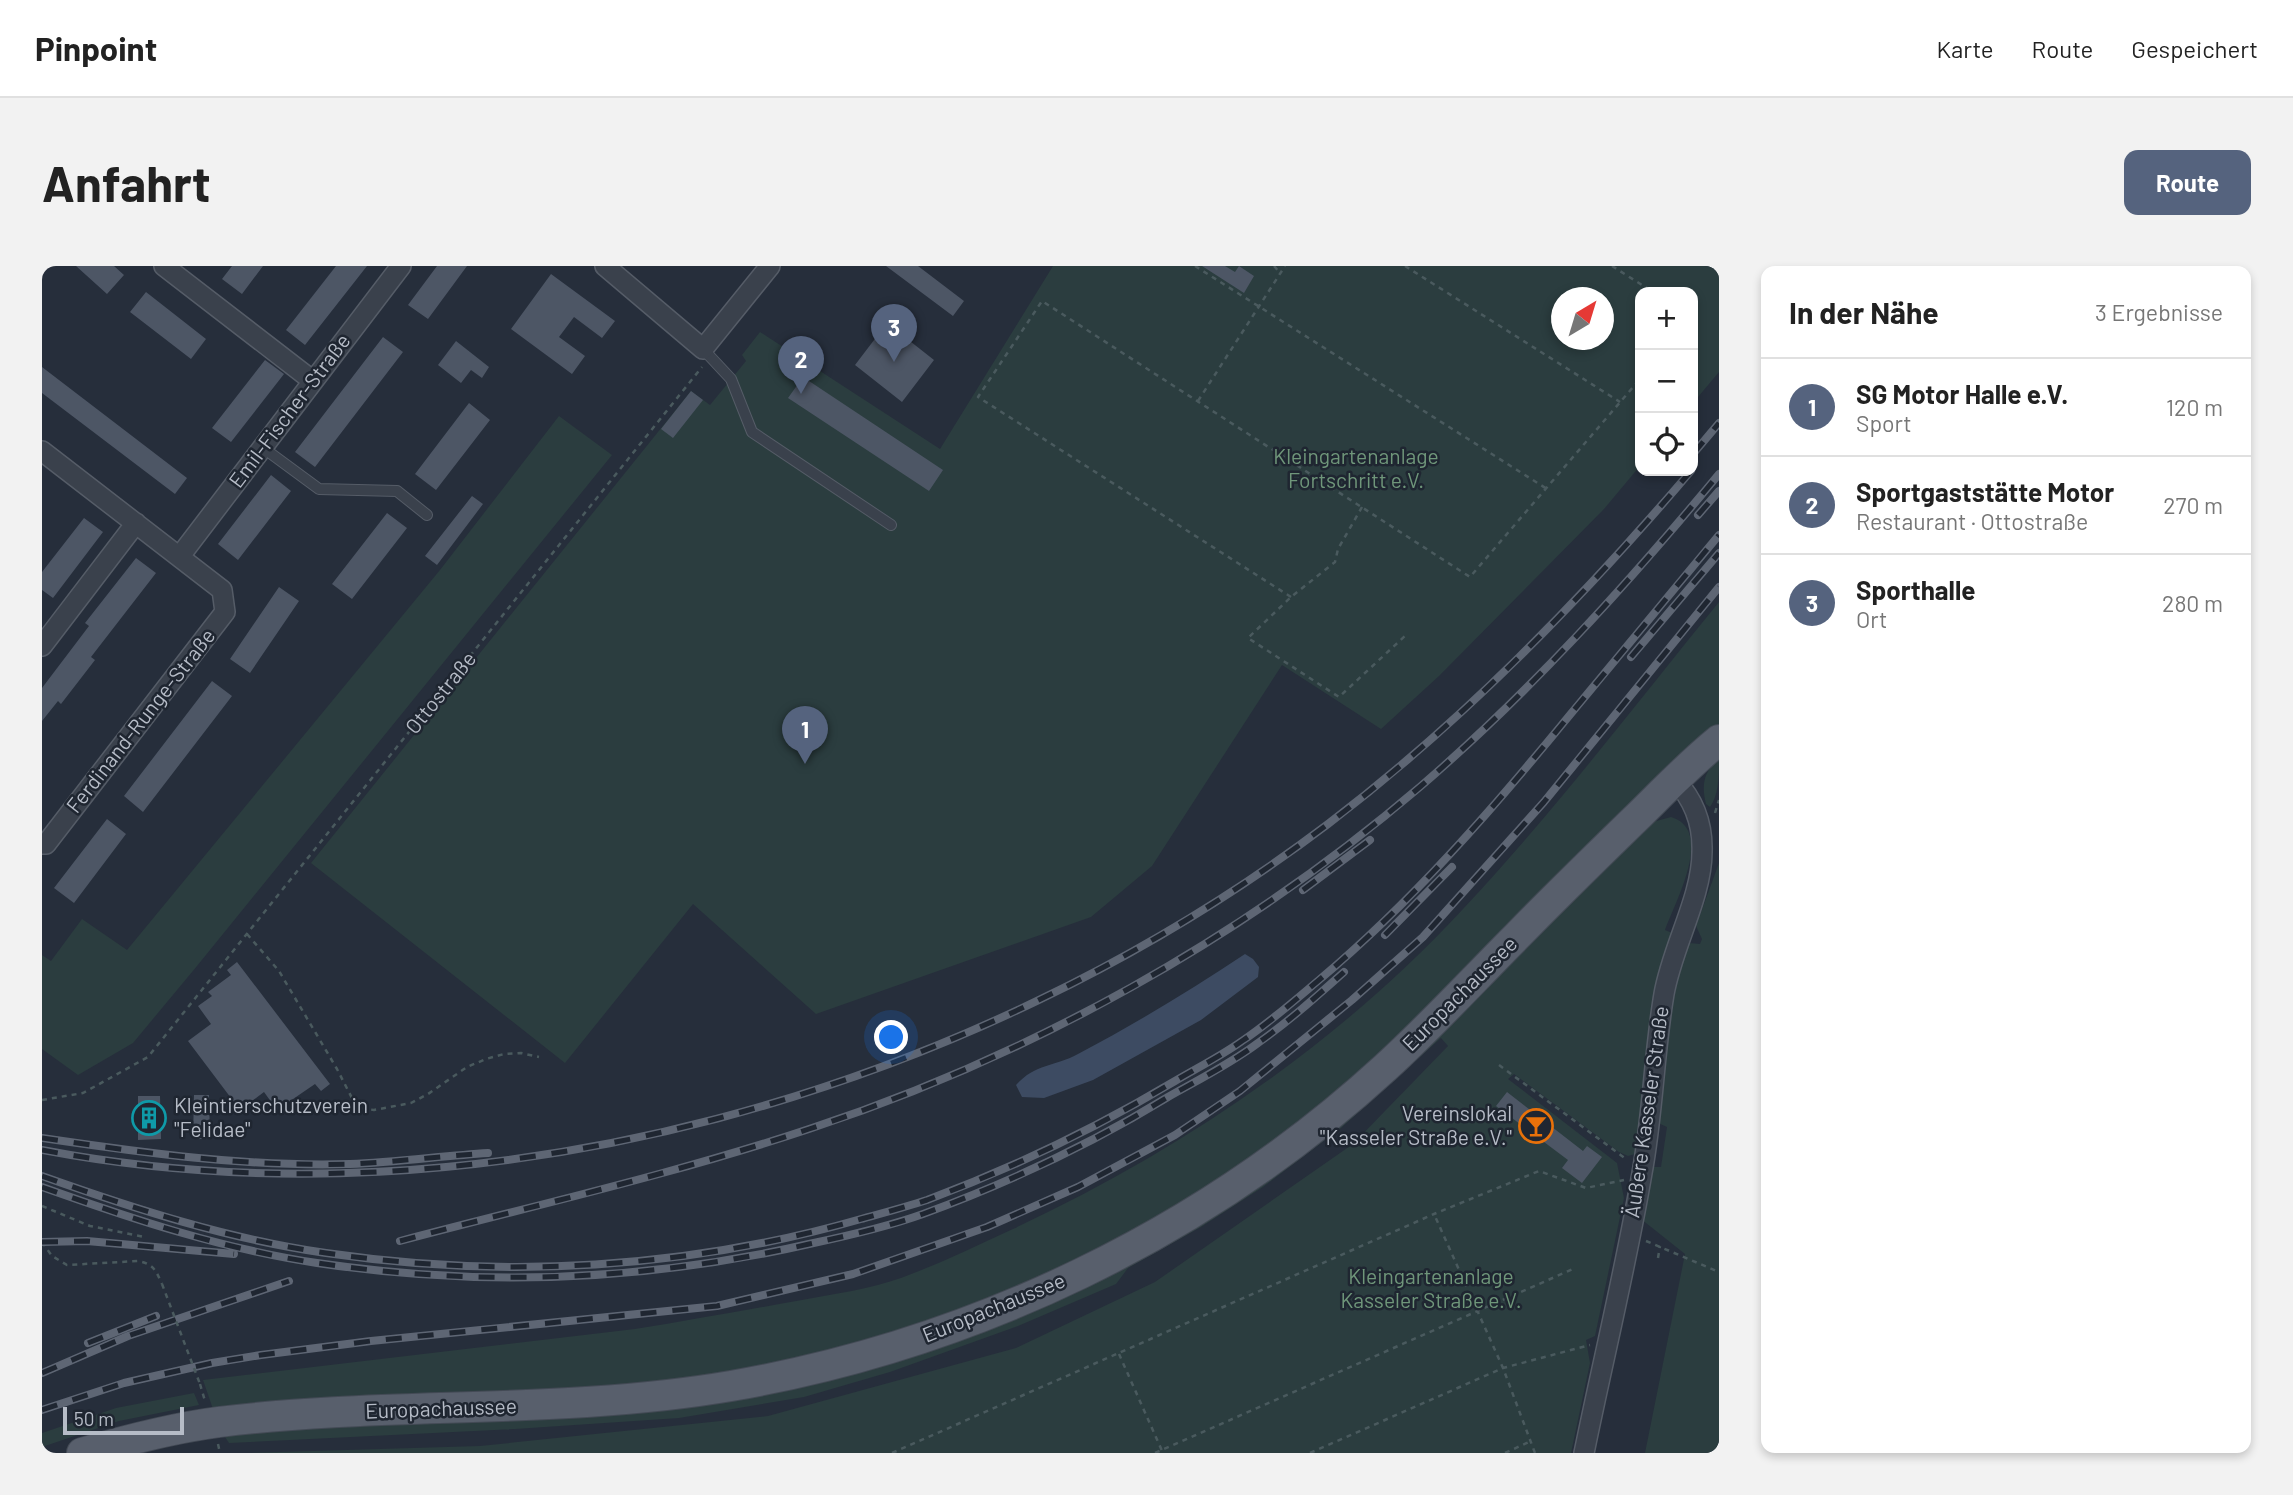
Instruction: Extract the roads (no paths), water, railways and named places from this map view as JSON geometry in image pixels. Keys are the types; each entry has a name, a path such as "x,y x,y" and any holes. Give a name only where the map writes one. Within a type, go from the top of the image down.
{"main road":[{"name":"Europachaussee","path":"82,1453 161,1433 219,1422 276,1416 591,1403 713,1389 779,1377 879,1352 977,1319 1020,1301 1105,1262 1152,1236 1233,1186 1311,1130 1411,1044 1675,779 1719,740"}],"street":[{"path":"163,266 313,381"},
{"name":"Emil-Fischer-Straße","path":"180,556 401,266"},
{"path":"605,266 704,349 770,266"},
{"path":"42,452 180,556"},
{"path":"42,646 136,523"},
{"name":"Ferdinand-Runge-Straße","path":"42,844 46,844 225,612 222,590 180,556"},
{"name":"Äußere Kasseler Straße","path":"1584,1453 1643,1171 1664,994 1672,959 1700,877 1701,833 1694,804 1675,779"}],"lane":[{"path":"704,349 731,379 752,432 891,525"},
{"path":"262,447 319,489 397,491 427,515"}],"water":[{"path":"1245,954 1259,967 1258,977 1201,1020 1093,1080 1044,1098 1022,1097 1016,1085 1023,1078 1099,1043"}],"railway":[{"path":"1698,448 1719,423"},
{"path":"400,1241 656,1175 809,1129 892,1100 973,1066 1132,987 1208,942 1282,893 1353,841 1421,786 1539,675 1649,556 1719,474"},
{"path":"42,1150 209,1171 379,1172 549,1154 717,1119 882,1067 1040,1000 1189,918 1328,824 1426,744 1519,657 1607,566 1687,476"},
{"path":"1698,515 1719,491"},
{"path":"42,1176 147,1211 289,1247 393,1261 528,1267 663,1259 729,1249 796,1236 927,1200 959,1188 1022,1161 1115,1115 1234,1046 1300,996 1419,887 1481,820 1719,535"},
{"path":"1631,657 1719,553"},
{"path":"42,1410 124,1383 261,1355 371,1341 717,1306 853,1274 987,1227 1078,1187 1175,1135 1240,1091 1352,1000 1423,937 1544,802 1719,587"},
{"path":"1303,890 1370,840"},
{"path":"1385,935 1452,867"},
{"path":"42,1187 144,1221 247,1250 379,1271 502,1277 564,1276 625,1273 748,1256 909,1219 1048,1162 1109,1131 1236,1058 1280,1027 1344,972"},
{"path":"42,1138 157,1154 273,1163 350,1164 488,1153"},
{"path":"42,1242 87,1241 234,1254"},
{"path":"42,1373 128,1336 289,1281"},
{"path":"88,1343 156,1316"}],"place":[{"name":"Sporthalle","path":"894,362"},
{"name":"Sportgaststätte Motor","path":"801,394"},
{"name":"SG Motor Halle e.V.","path":"805,764"},
{"name":"Kleintierschutzverein \"Felidae\"","path":"149,1118"},
{"name":"Vereinslokal \"Kasseler Straße e.V.\"","path":"1536,1126"}],"park label":[{"name":"Kleingartenanlage Fortschritt e.V.","path":"1356,469"},
{"name":"Kleingartenanlage Kasseler Straße e.V.","path":"1431,1289"}]}
